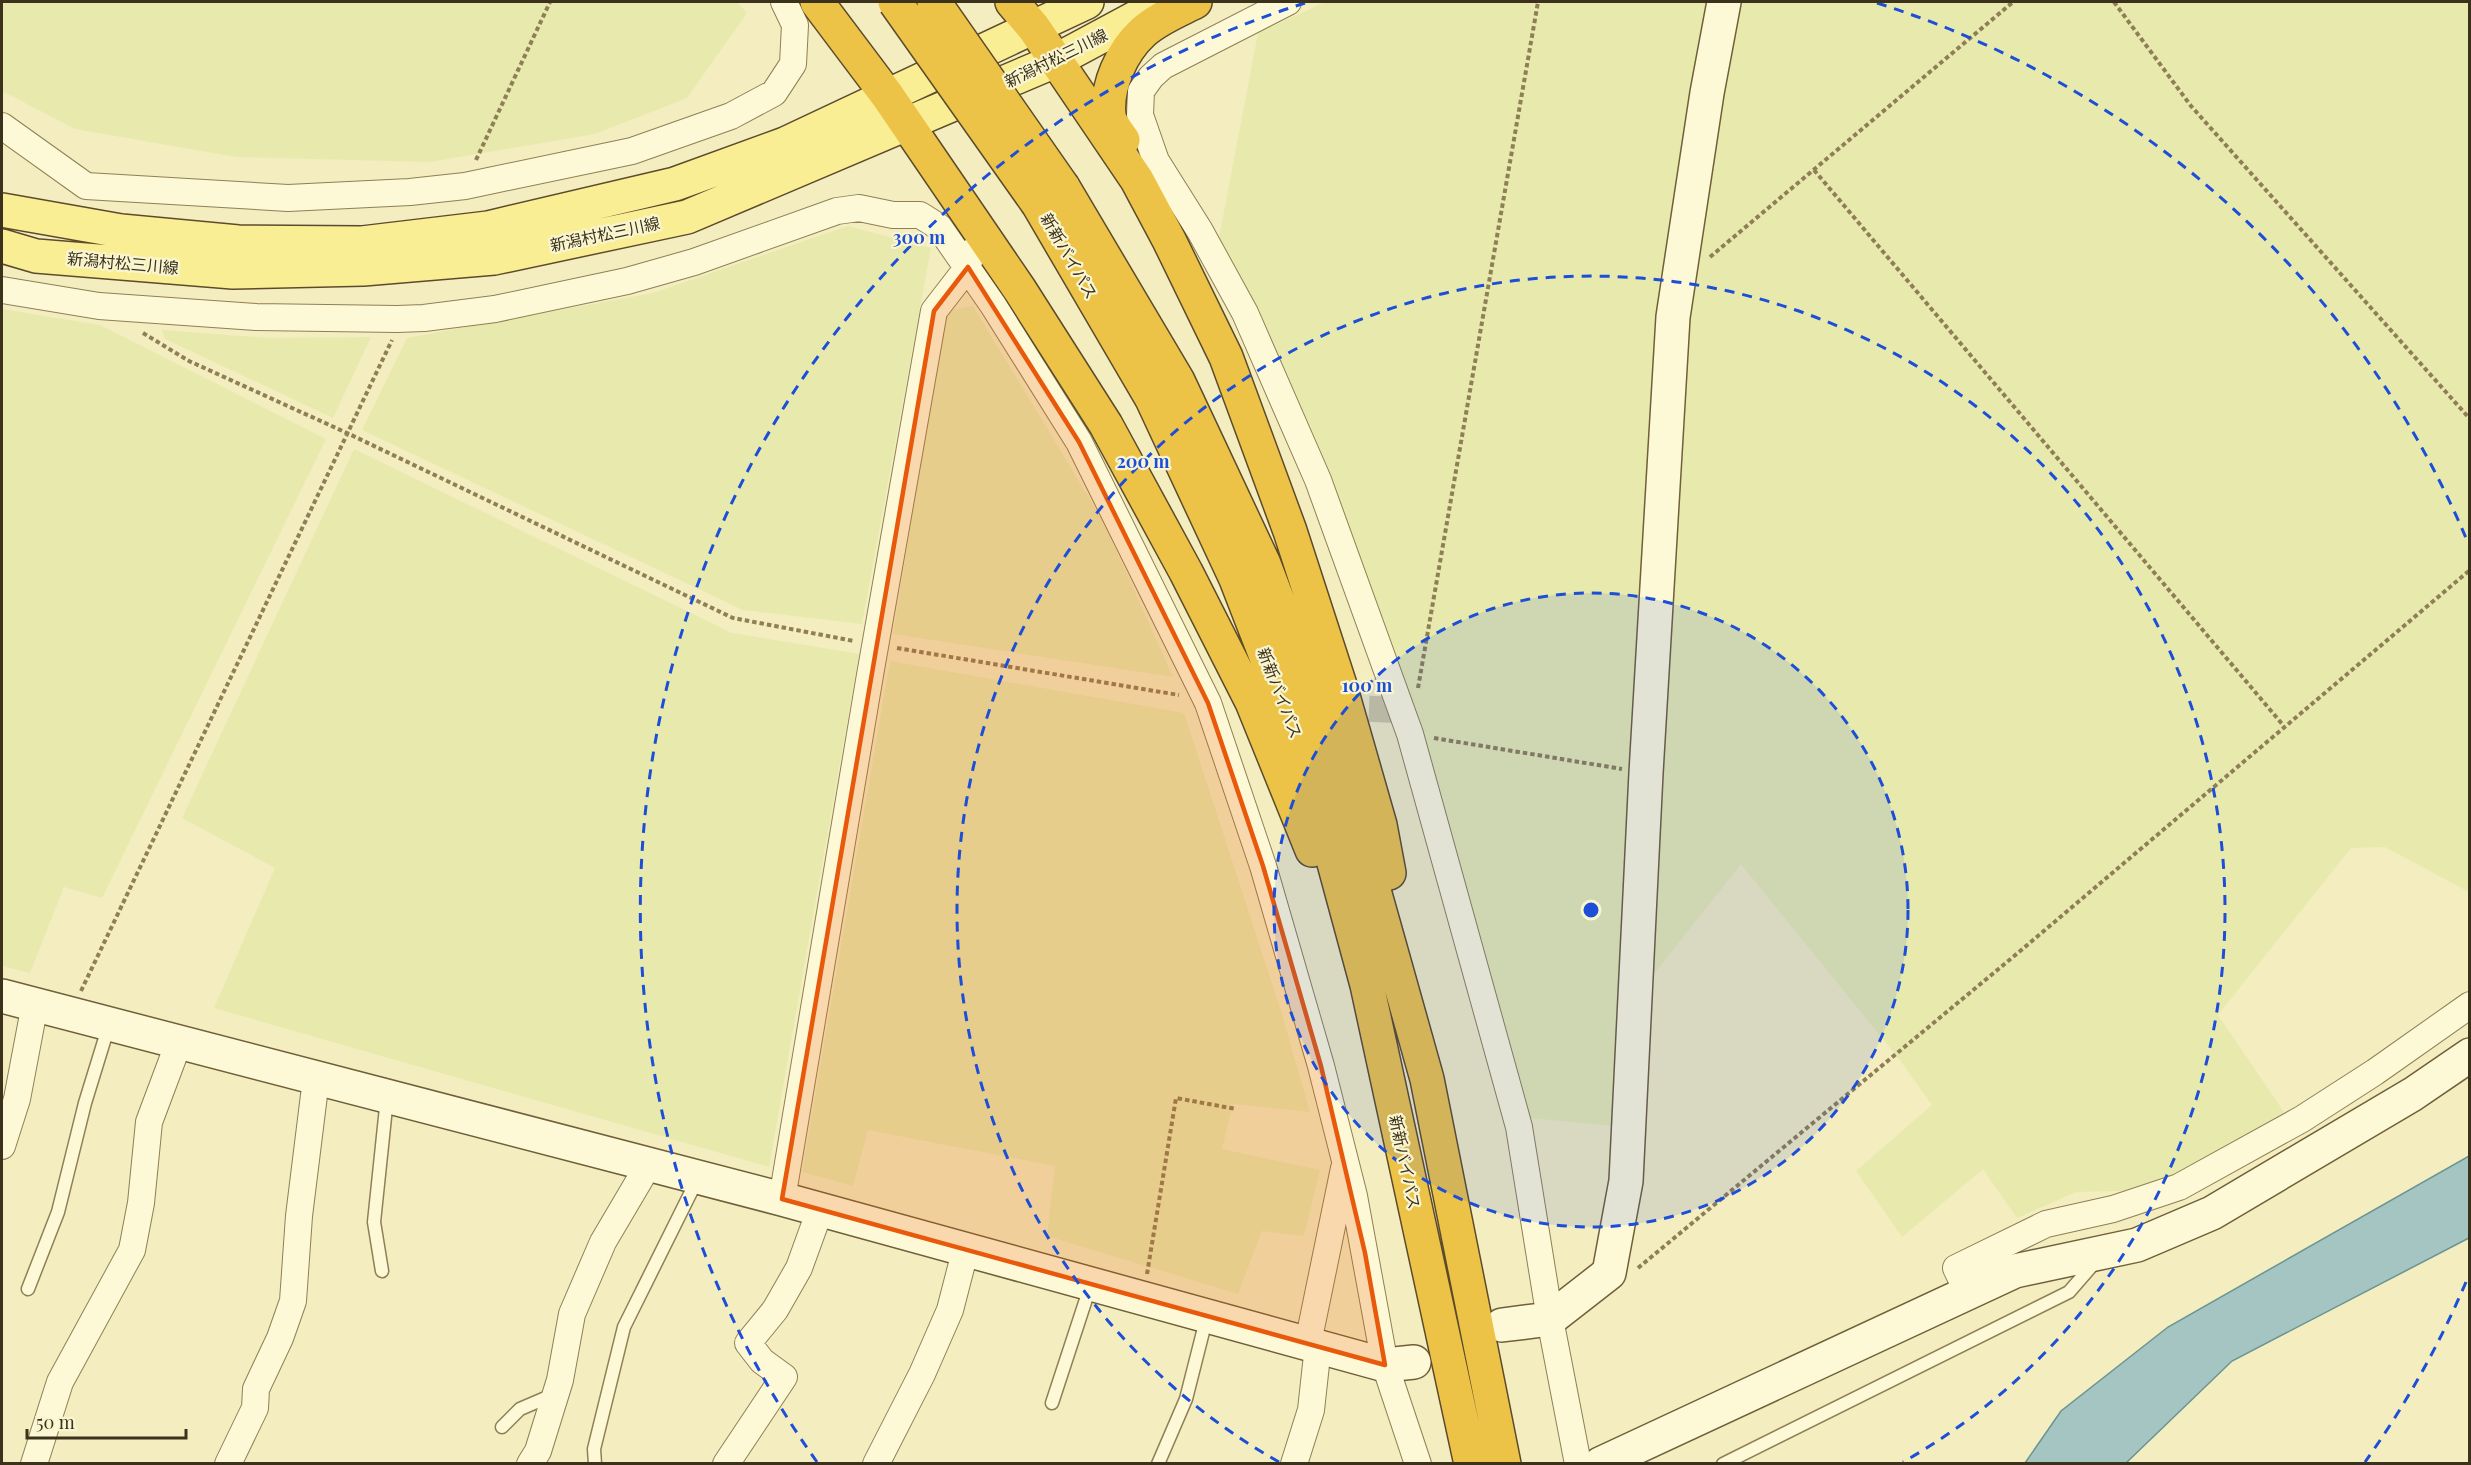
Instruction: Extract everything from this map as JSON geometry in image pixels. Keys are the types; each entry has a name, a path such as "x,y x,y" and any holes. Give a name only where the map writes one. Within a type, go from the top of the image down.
{"highway":[{"name":"新新バイパス","path":"895,2 1051,196 1152,399 1236,579 1306,760 1367,985 1471,1464"},
{"name":"新新バイパス","path":"934,2 1051,196 1179,381 1264,564 1334,748 1427,1079 1504,1464"},
{"path":"1012,2 1034,28 1137,180 1226,357 1290,531 1339,682 1380,825 1427,1079"},
{"path":"1163,230 1150,168 1109,117 1110,96 1116,72 1128,49 1144,31 1195,2"},
{"path":"823,9 887,95 906,126 976,225 1106,425 1191,582 1252,702 1367,985"}],"main road":[{"name":"新潟村松三川線","path":"2,210 121,231 238,242 362,243 488,228 675,184 785,144 1087,2"},
{"name":"新潟村松三川線","path":"2,246 36,256 233,272 363,269 494,258 687,217 1055,62 1166,2"}],"street":[{"path":"2,126 86,186 288,198 410,192 465,186 633,151 731,116 774,93 793,64 795,25 783,2"},
{"path":"1288,2 1163,66 1151,77 1141,91 1140,116 1150,168 1200,231 1245,313 1318,480 1410,734 1519,1127 1550,1319 1578,1464"},
{"path":"1502,1325 1550,1319 1609,1273 1626,1181 1667,392 1677,284 1707,93 1724,2"},
{"path":"795,25 823,9"},
{"path":"2,290 121,308 256,317 397,319 495,309 627,281 694,262 837,211 858,208 892,215 920,215 939,227 968,267 1079,442 1220,703 1263,866 1321,1066 1400,1363 1418,1464"},
{"path":"782,1199 934,311 968,267 976,225"},
{"path":"1395,710 1410,734"},
{"path":"2,996 782,1199 1313,1345 1400,1363"},
{"path":"2,1146 17,1099 35,1004"},
{"path":"1968,1293 1956,1268 2046,1224 2113,1209 2179,1187 2302,1119 2375,1072 2469,1005"},
{"path":"34,1464 60,1382 132,1250 141,1203 149,1122 179,1042"},
{"path":"1600,1464 2015,1271 2137,1245 2212,1213 2413,1094 2469,1055"},
{"path":"228,1464 255,1408 256,1389 293,1301 299,1216 316,1079"},
{"path":"1294,1464 1311,1410 1313,1345 1346,1162"},
{"path":"530,1464 538,1451 556,1393 572,1314 603,1242 649,1164"},
{"path":"726,1464 784,1377 762,1361 748,1344 775,1310 799,1268 820,1210"},
{"path":"876,1464 922,1374 950,1310 966,1248"}],"lane":[{"path":"28,1289 58,1212 85,1103 110,1024"},
{"path":"382,1271 374,1222 387,1097"},
{"path":"596,1464 594,1449 624,1327 698,1177"},
{"path":"1723,1464 2069,1292 2105,1252"},
{"path":"1052,1403 1092,1283"},
{"path":"1158,1464 1186,1399 1208,1315"},
{"path":"502,1427 520,1409 556,1393"}],"path":[{"path":"465,186 550,2"},
{"path":"1538,2 1410,734 1646,773"},
{"path":"1677,284 2013,2"},
{"path":"2114,2 2191,106 2469,419"},
{"path":"1814,170 2283,725"},
{"path":"70,1013 392,339 397,319"},
{"path":"139,330 189,361 347,433 733,618 1220,703"},
{"path":"1609,1273 1625,1278 2019,952 2283,725 2469,570"},
{"path":"1143,1297 1176,1098 1236,1109"}],"highlighted area":[{"path":"968,267 1079,442 1208,703 1263,866 1321,1066 1365,1253 1385,1365 782,1199 934,311"}],"green space":[{"path":"2,2 737,2 747,13 687,98 595,134 430,162 236,157 75,129 2,91"},
{"path":"1325,2 2469,2 2469,889 2467,891 2385,847 2351,848 2218,1015 2286,1115 2154,1190 2076,1192 2017,1218 1983,1169 1902,1237 1856,1171 1932,1105 1899,1059 1741,864 1619,1018 1614,1126 1530,1118 1438,787 1329,474 1218,243 1258,33"},
{"path":"848,226 931,248 862,624 743,610 362,430 407,338 653,293"},
{"path":"973,306 1103,521 1173,677 893,634 945,311"},
{"path":"2,309 100,325 326,439 102,898 64,887 30,973 2,966"},
{"path":"162,330 271,338 371,337 333,418 165,339"},
{"path":"354,449 732,633 859,654 769,1167 214,1008 275,868 182,818"},
{"path":"890,661 1184,713 1281,1011 1310,1112 1233,1104 1222,1149 1320,1170 1304,1236 1262,1231 1238,1294 1047,1236 1055,1166 868,1130 853,1186 802,1172"}],"water":[{"path":"2469,1156 2469,1238 2232,1361 2126,1463 2025,1463 2061,1411 2168,1327"}],"tunnel":[{"path":"1330,707 1395,710"}]}
